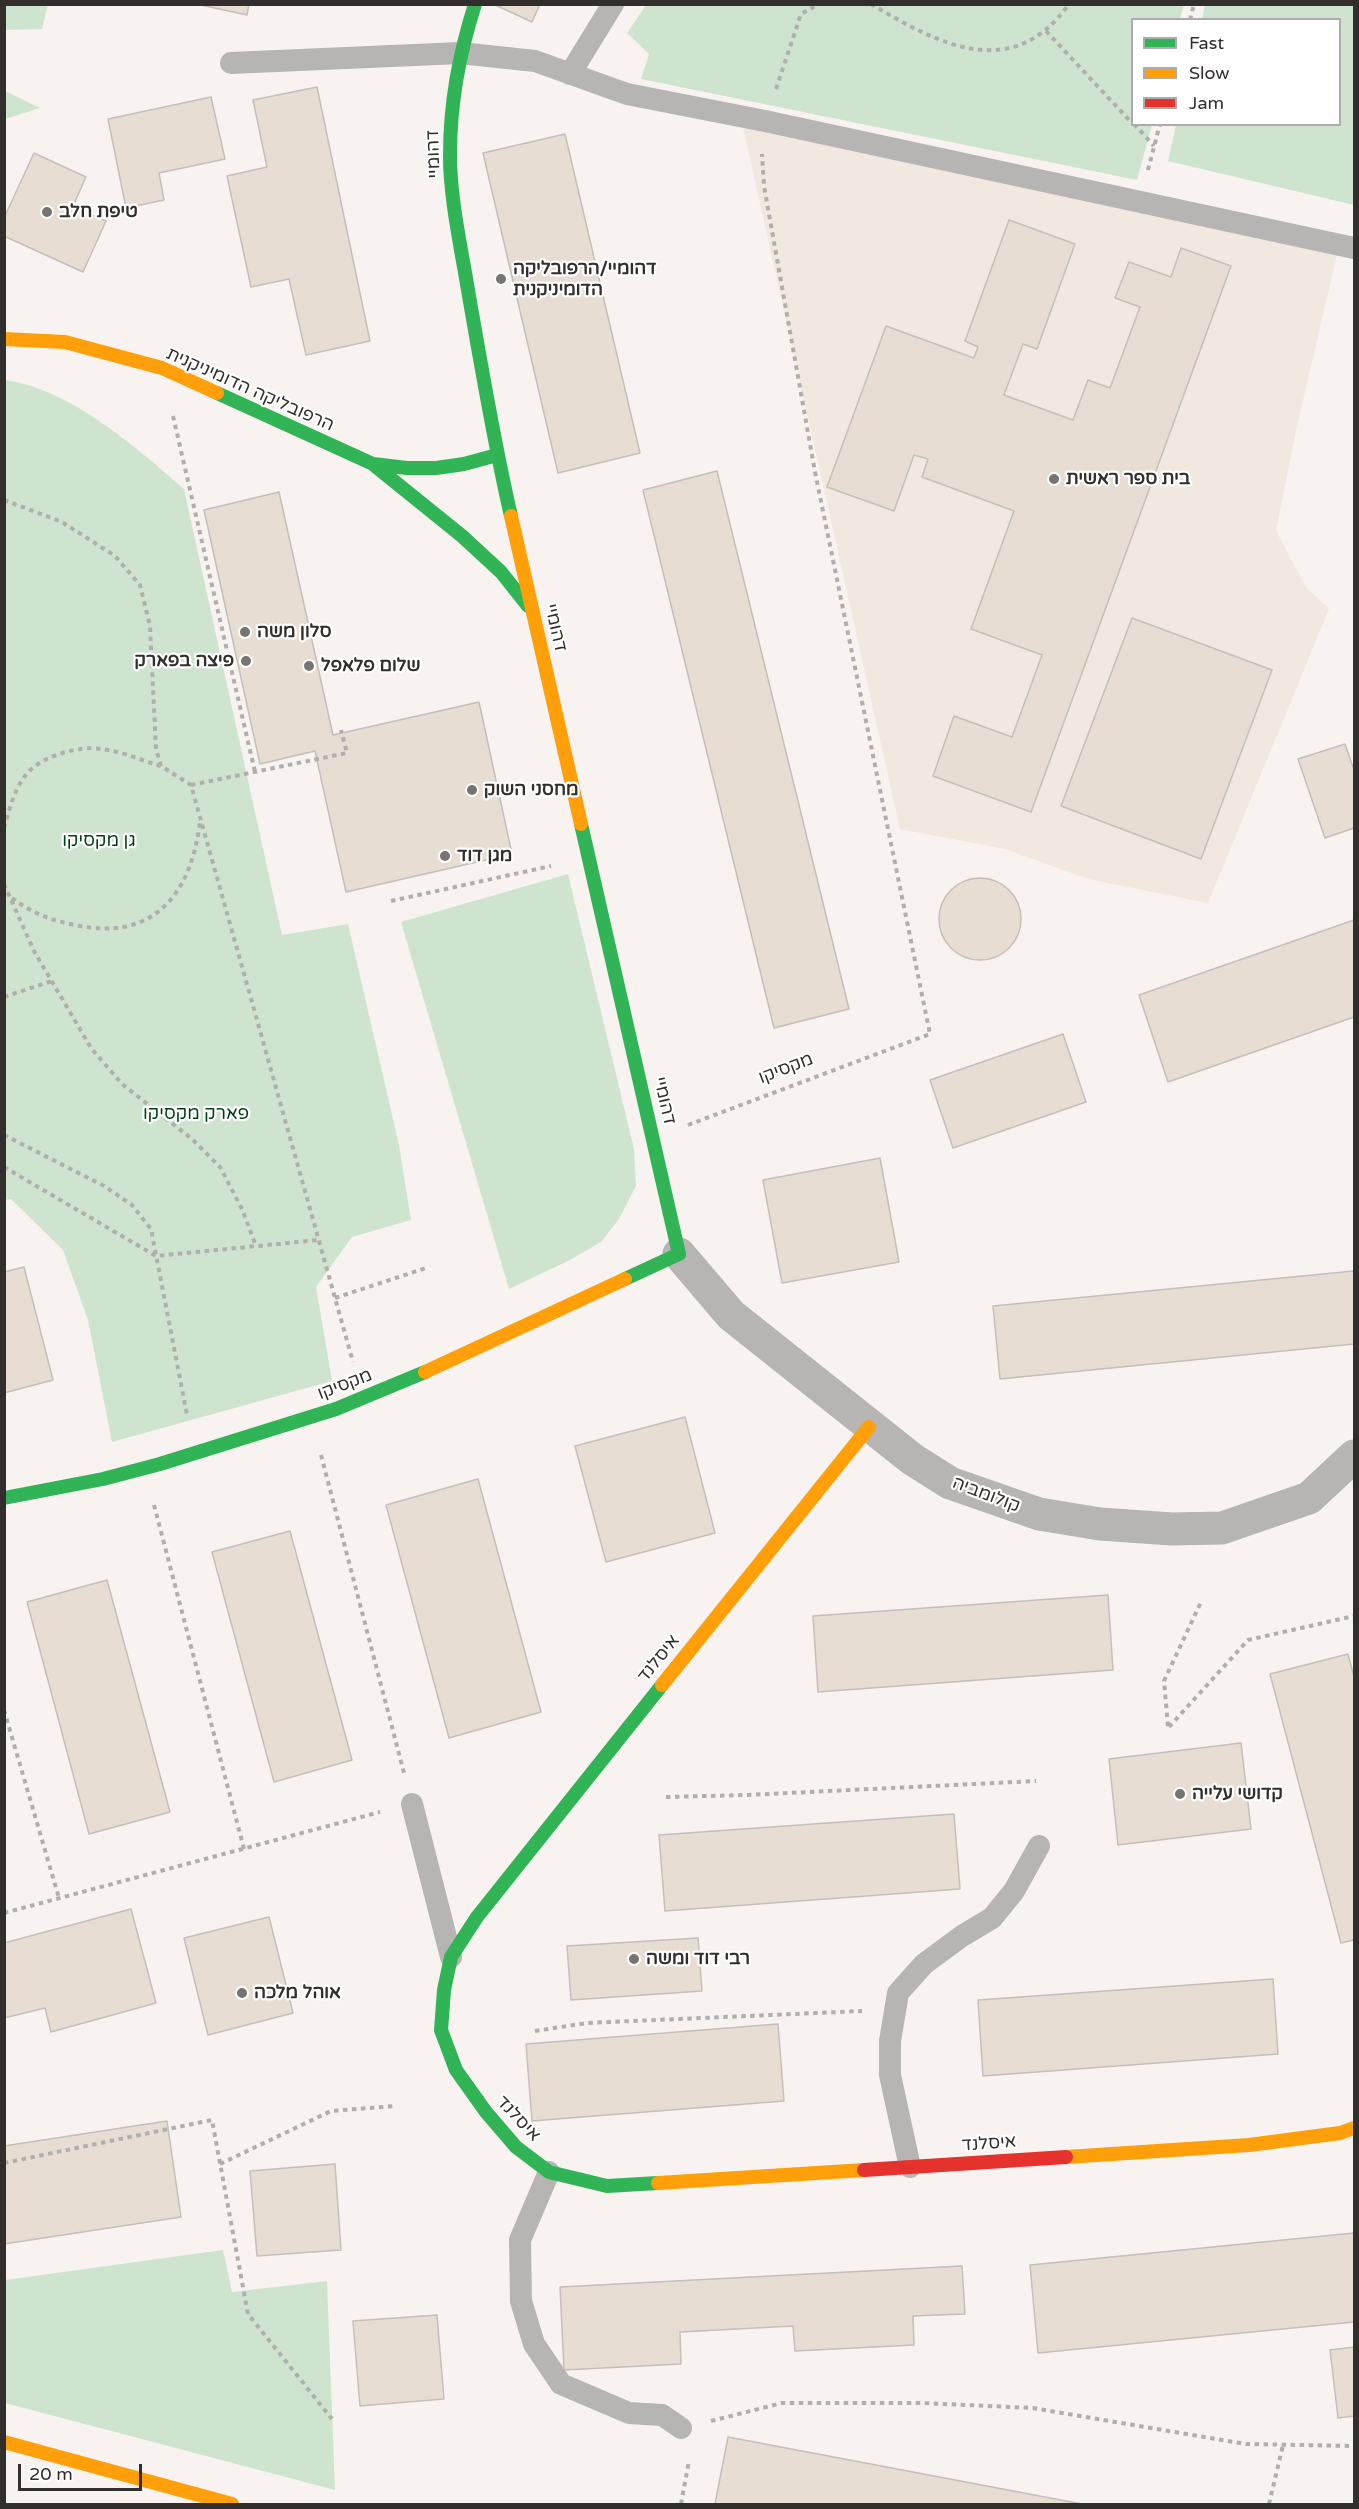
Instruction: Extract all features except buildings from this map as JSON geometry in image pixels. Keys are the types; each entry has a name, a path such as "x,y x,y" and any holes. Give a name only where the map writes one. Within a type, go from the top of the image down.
{"street":[{"name":"דהומיי","path":"476,4 460,52 453,95 450,158 459,236 497,455 679,1254"},
{"name":"הרפובליקה הדומיניקנית","path":"4,339 65,342 162,368 373,464 409,470 439,470 497,455"},
{"name":"הרפובליקה הדומיניקנית","path":"373,464 452,528 501,572 534,613"},
{"name":"מקסיקו","path":"4,1498 103,1479 194,1454 364,1397 412,1378 679,1254"},
{"name":"קולומביה","path":"679,1254 731,1315 912,1459 950,1482 1038,1514 1100,1524 1172,1529 1222,1528 1309,1498 1354,1456"},
{"name":"איסלנד","path":"869,1427 526,1854 477,1917 451,1957 444,1990 441,2030 456,2070 486,2112 516,2147 549,2172 607,2186 1249,2145 1340,2133 1354,2128"},
{"path":"4,2442 232,2505"}],"lane":[{"path":"570,74 613,4"},
{"path":"231,63 460,52 535,61 627,94 765,121 1354,248"},
{"path":"412,1804 451,1957"},
{"path":"910,2167 890,2075 890,2041 898,1993 924,1964 962,1936 992,1918 1014,1891 1039,1846"},
{"path":"549,2172 520,2240 521,2301 534,2344 561,2384 629,2413 662,2415 681,2428"}],"path":[{"path":"765,121 801,14 819,4"},
{"path":"871,4 931,38 963,49 1011,48 1032,42 1046,31 1069,4"},
{"path":"1046,31 1131,122"},
{"name":"מקסיקו","path":"654,1138 930,1034 813,461 764,186 762,155 765,121"},
{"path":"1135,126 1154,146"},
{"path":"1141,201 1159,126"},
{"path":"162,368 255,772"},
{"path":"4,500 62,522 114,556 140,585 150,626 156,750 161,766"},
{"path":"191,785 347,753 341,730"},
{"path":"4,828 11,805 25,774 46,760 78,748 102,748 161,766 191,785 364,1397"},
{"path":"9,896 26,909 69,924 94,929 131,927 154,915 174,896 187,876 196,850 200,818"},
{"path":"391,901 590,858"},
{"path":"4,884 34,951 91,1048 122,1084 192,1139 220,1167 242,1209 256,1246"},
{"path":"4,997 52,981"},
{"path":"4,1136 104,1186 132,1205 152,1229 194,1454"},
{"path":"4,1167 156,1256 318,1240"},
{"path":"335,1298 429,1267"},
{"path":"311,1416 397,1745"},
{"path":"144,1468 244,1849"},
{"path":"1201,1602 1164,1681 1168,1727 1248,1640 1354,1616"},
{"path":"4,1710 59,1898"},
{"path":"666,1797 1036,1781"},
{"path":"4,1913 412,1804"},
{"path":"535,2031 587,2023 895,2010"},
{"path":"220,2164 332,2111 394,2106"},
{"path":"4,2163 212,2120 248,2314 332,2420"},
{"path":"681,2428 782,2403 922,2403 1034,2408 1246,2444 1354,2446"},
{"path":"681,2428 688,2432 690,2453 681,2505"},
{"path":"1269,2505 1283,2445"}],"shaded area":[{"name":"בית ספר ראשית","path":"742,123 1337,255 1297,426 1276,531 1306,587 1329,609 1208,903 1088,879 1005,849 900,829"}],"green space":[{"path":"646,4 1184,5 1180,18 1131,18 1131,126 1152,126 1137,180 641,79 649,54 627,33"},
{"path":"4,5 48,5 42,29 5,30"},
{"path":"1205,5 1354,5 1354,205 1168,161 1176,126 1341,126 1341,18 1202,18"},
{"path":"5,91 40,108 5,119"},
{"name":"פארק מקסיקו","path":"5,380 54,395 78,407 123,438 184,489 282,935 348,924 399,1145 411,1220 352,1237 316,1287 332,1381 112,1442 88,1320 63,1250 11,1199 5,1200"},
{"path":"568,874 634,1149 636,1186 619,1219 601,1242 568,1261 509,1289 401,922"},
{"path":"223,2250 232,2292 327,2281 335,2490 5,2403 5,2280"}],"traffic: fast":[{"path":"475,4 464,42 454,98 450,136 452,190 494,434 511,516"},
{"path":"217,393 373,464 407,468 436,468 464,464 497,455"},
{"path":"374,465 462,536 501,572 528,606"},
{"path":"581,824 679,1254 625,1279"},
{"path":"4,1498 103,1479 160,1464 336,1409 425,1372"},
{"path":"658,2183 607,2186 549,2172 516,2147 486,2112 456,2070 441,2030 444,1990 451,1957 477,1917 662,1685"}],"traffic: slow":[{"path":"4,339 65,342 162,368 217,393"},
{"path":"511,516 581,824"},
{"path":"425,1372 625,1279"},
{"path":"662,1685 869,1427"},
{"path":"1066,2157 1249,2145 1340,2133 1354,2128"},
{"path":"658,2183 864,2170"},
{"path":"4,2442 232,2504"}],"traffic: jam":[{"path":"864,2170 1066,2157"}],"place":[{"name":"טיפת חלב","path":"47,212"},
{"name":"דהומיי/הרפובליקה הדומיניקנית","path":"501,279"},
{"name":"בית ספר ראשית","path":"1054,479"},
{"name":"סלון משה","path":"245,632"},
{"name":"פיצה בפארק","path":"246,661"},
{"name":"שלום פלאפל","path":"309,666"},
{"name":"מחסני השוק","path":"472,790"},
{"name":"מגן דוד","path":"445,856"},
{"name":"קדושי עלייה","path":"1180,1794"},
{"name":"רבי דוד ומשה","path":"634,1959"},
{"name":"אוהל מלכה","path":"242,1993"}],"park label":[{"name":"גן מקסיקו","path":"99,841"}]}
